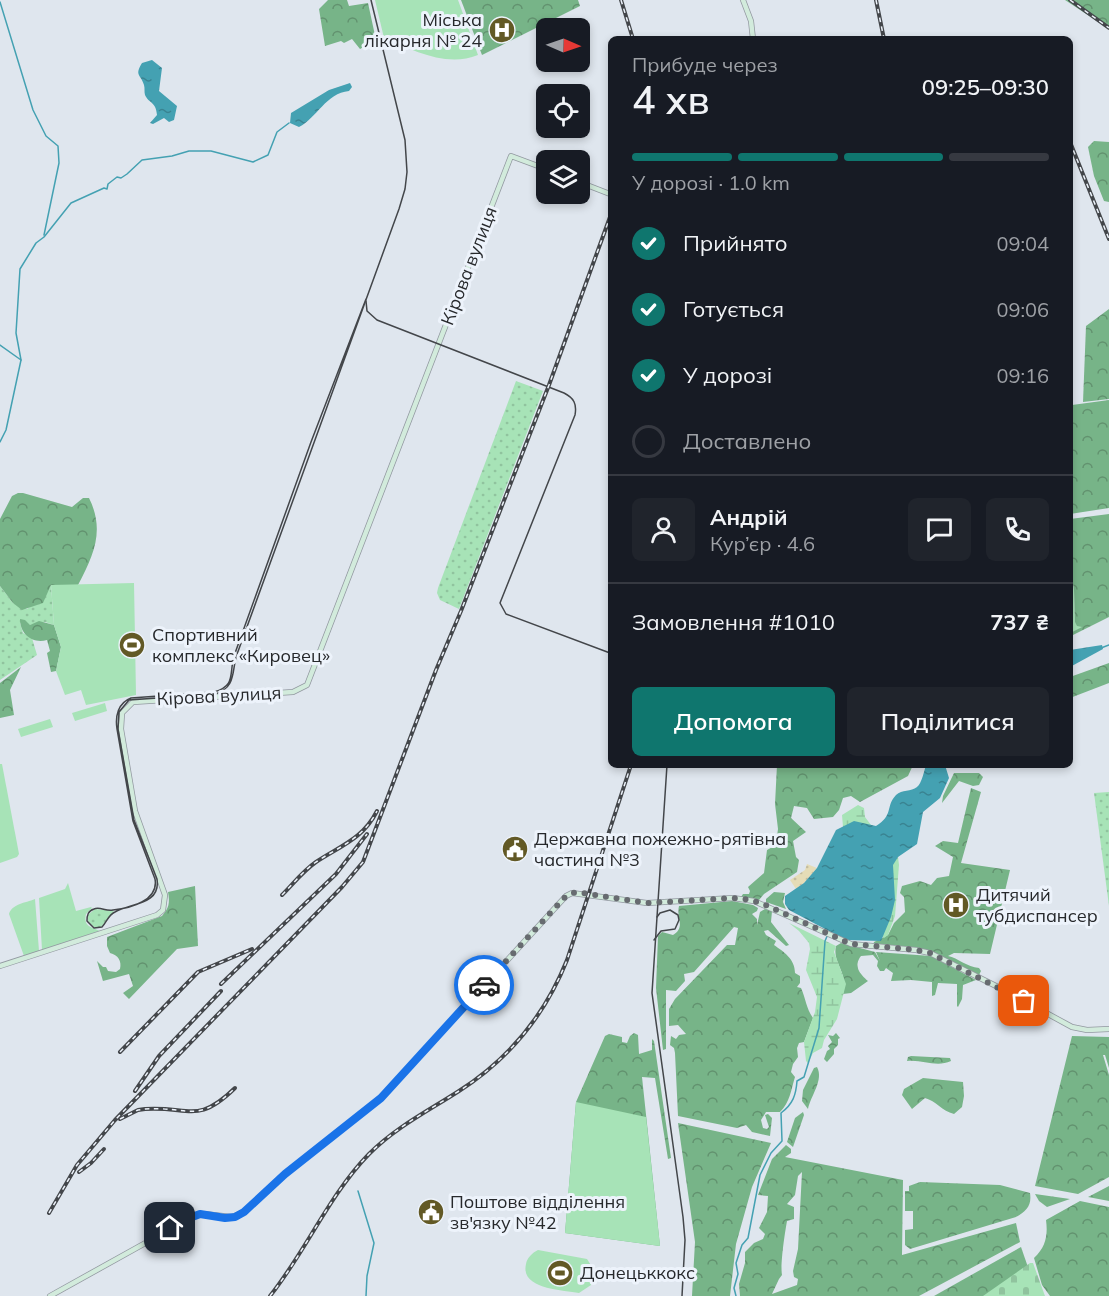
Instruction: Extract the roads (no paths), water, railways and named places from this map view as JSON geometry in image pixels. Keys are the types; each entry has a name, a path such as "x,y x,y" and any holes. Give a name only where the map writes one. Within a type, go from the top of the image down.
{"main road":[{"path":"743,0 751,21 753,36"},
{"name":"Кірова вулиця","path":"0,966 157,915 163,910 165,895 135,811 121,729 122,713 133,702 293,692 308,685 511,156 536,166"},
{"path":"590,186 608,193"},
{"path":"50,1296 194,1216 205,1214 232,1217 244,1212 285,1174 381,1098 569,894 579,892 647,903 733,898 761,903 851,944 930,953 1072,1027 1086,1030 1109,1029"}],"water":[{"path":"152,60 162,68 159,91 177,106 174,120 169,122 164,118 153,124 150,123 157,115 156,110 145,95 144,85 138,73 142,63"},
{"path":"350,83 352,87 349,91 334,96 299,127 290,123 291,113 329,90"},
{"path":"1102,645 1103,649 1073,665 1073,650"},
{"path":"925,768 946,768 949,778 940,798 923,812 917,844 898,857 893,865 895,900 881,941 846,940 789,910 785,904 785,896 804,883 817,868 836,830 854,821 876,826 887,815 896,795 915,789 922,780"}],"waterway":[{"path":"0,2 33,110 46,136 58,146 59,163 44,235"},
{"path":"0,442 6,430 21,360 16,333 20,269 36,243 44,237 71,203 104,188 107,189 108,184 117,177 121,178 127,174 142,160 189,151 211,151 253,162 268,155 277,132 289,123"},
{"path":"0,345 21,360"},
{"path":"1101,648 1109,645"},
{"path":"736,1296 734,1288 738,1274 736,1263 742,1245 748,1238 760,1175 771,1153 782,1141 781,1113 793,1099 797,1081 804,1077 819,1028 825,941 828,934"},
{"path":"358,1191 374,1243 367,1276 366,1296"}],"tram line":[{"path":"366,299 311,442 234,656 229,683 214,692 131,698 118,710 117,729 133,821 155,879 155,887 148,898 142,902 135,905 127,907 120,909 99,908 90,911 87,921 94,928 102,927 115,912 144,902 154,894 157,888 157,879 134,820 118,729 119,712 129,700 215,694 229,684 236,657 399,209 405,189 407,172 405,140 371,0"},
{"path":"366,301 367,311 377,320 564,393 572,399 576,408 575,415 500,603 506,614 608,652"},
{"path":"667,768 652,993 683,1217 685,1240 682,1296"},
{"path":"654,940 661,931 675,929 679,920 678,915 670,910 660,913 657,917"}],"railway":[{"path":"621,0 632,36"},
{"path":"876,0 883,36"},
{"path":"1070,0 1109,28"},
{"path":"1073,149 1109,239"},
{"path":"49,1213 77,1165 115,1120 342,887 363,862 549,385 608,223"},
{"path":"270,1296 342,1187 369,1154 401,1127 459,1091 494,1065 524,1034 536,1017 548,999 567,960 630,768"},
{"path":"282,895 302,873 365,829 377,811"},
{"path":"221,984 336,874 367,834"},
{"path":"120,1052 198,972 252,949"},
{"path":"135,1091 159,1056 221,991"},
{"path":"120,1119 145,1109 202,1110 222,1099 235,1088"},
{"path":"79,1172 104,1149"}],"place":[{"name":"Міська лікарня № 24","path":"502,30"},
{"name":"Cпортивний комплекс «Кировец»","path":"132,645"},
{"name":"Державна пожежно-рятівна частина №3","path":"515,849"},
{"name":"Дитячий тубдиспансер","path":"956,905"},
{"name":"Поштове відділення зв'язку №42","path":"431,1212"},
{"name":"Донецьккокс","path":"560,1273"}]}
